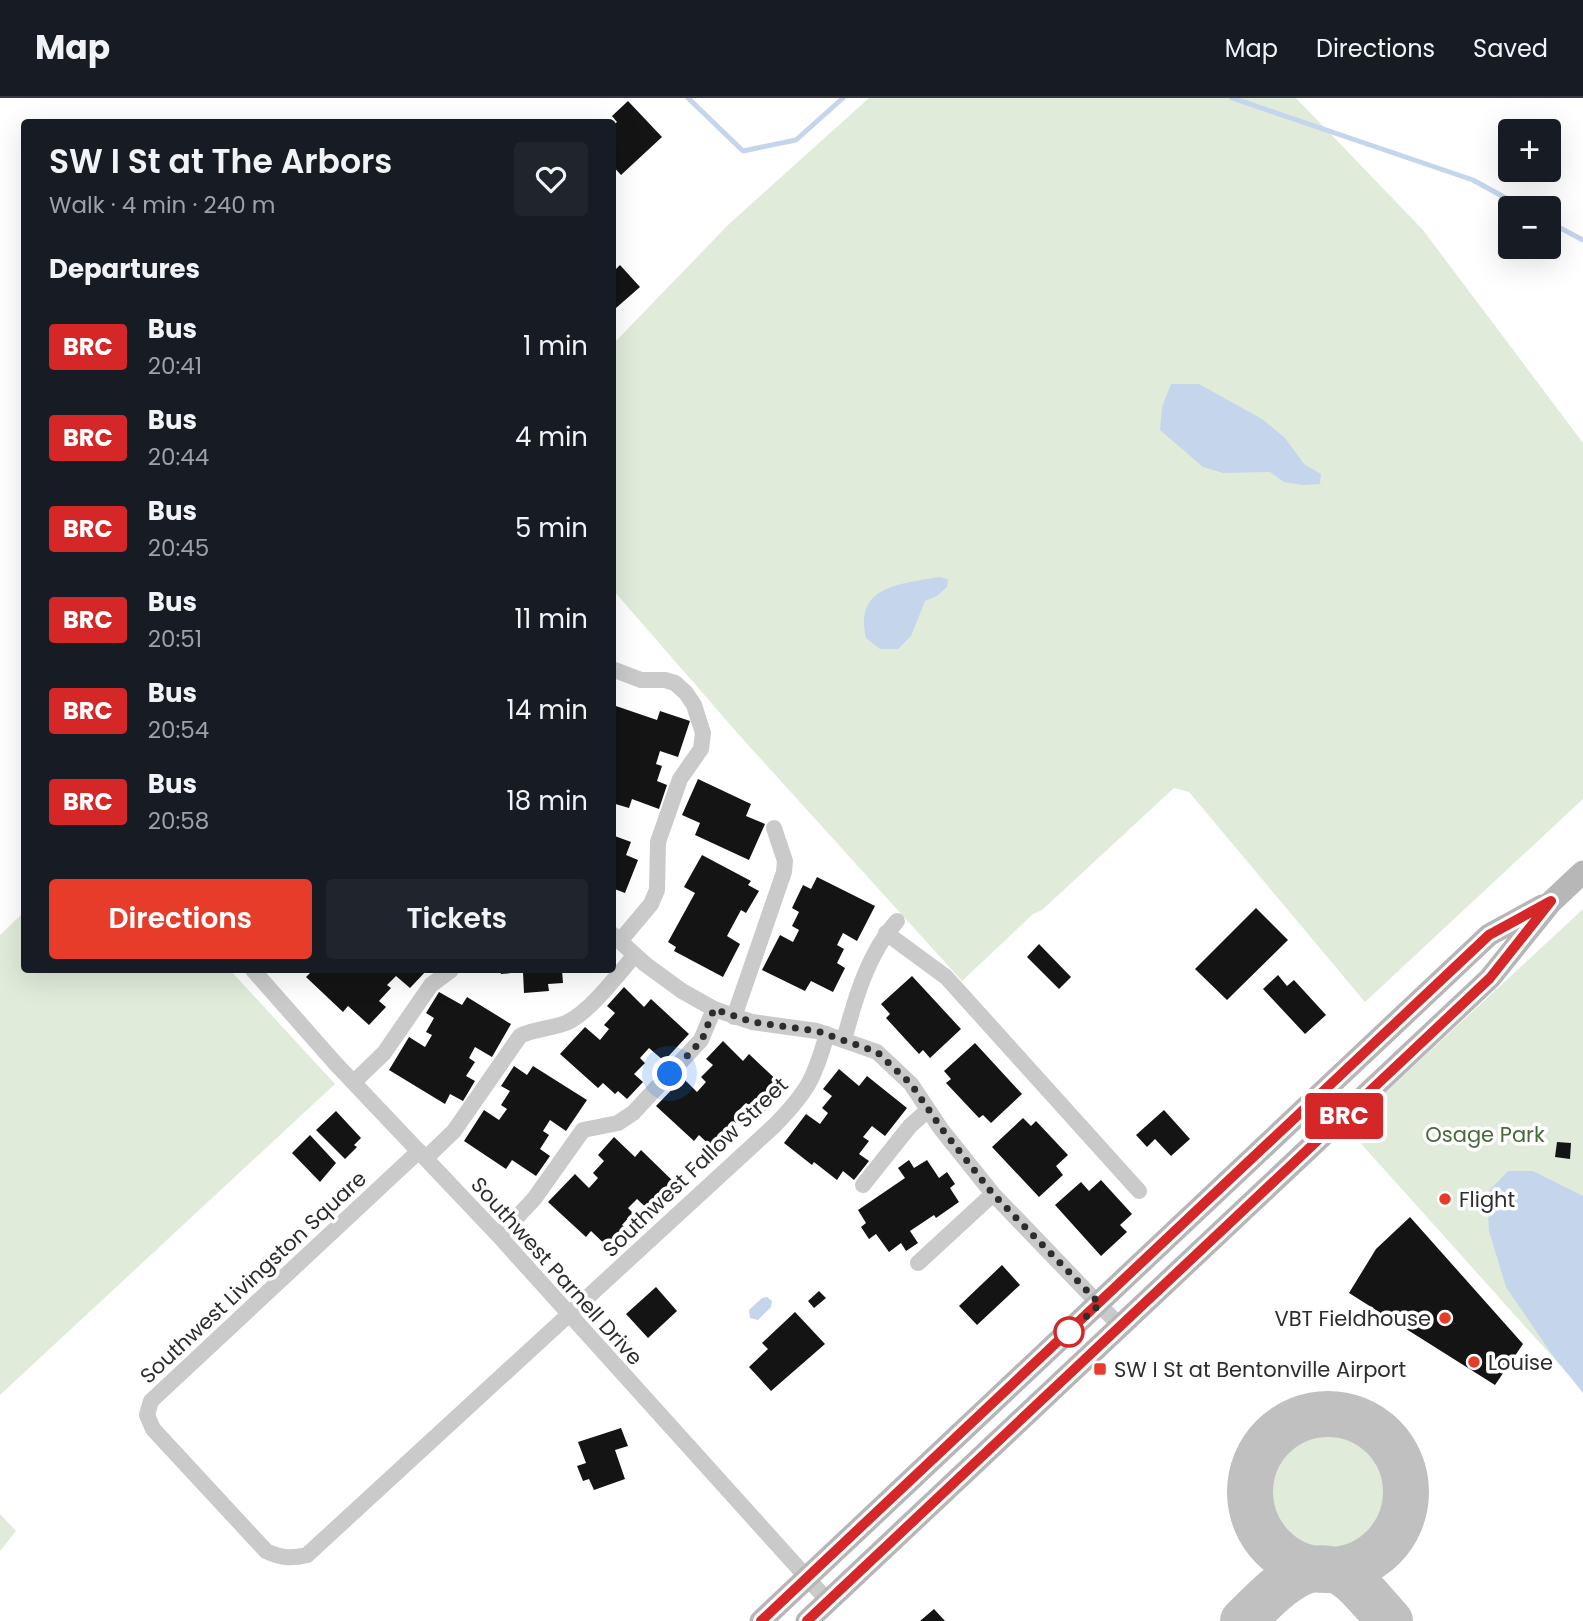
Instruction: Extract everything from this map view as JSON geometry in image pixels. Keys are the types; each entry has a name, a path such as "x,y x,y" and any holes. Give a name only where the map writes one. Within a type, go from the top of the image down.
{"main road":[{"path":"807,1621 1490,978 1551,901 1583,872"},
{"path":"761,1621 1489,935 1551,901"}],"street":[{"path":"616,671 641,680 669,680 675,683 694,705 703,733 701,749 681,779 658,842 657,890 651,904 616,938 635,956 682,991 714,1009 752,1022 827,1034 877,1052 911,1084 993,1194 1120,1326"},
{"path":"734,1017 783,872 785,861 774,828"},
{"path":"844,1040 855,1001 879,944 892,927 946,977 1139,1191"},
{"path":"423,1155 454,1131 520,1036 572,1020 635,956"},
{"name":"Southwest Parnell Drive","path":"256,973 335,1063 355,1081 499,1236 828,1601"},
{"path":"355,1081 384,1053 431,985 447,973"},
{"path":"499,1236 534,1199 583,1130 618,1123 654,1091 702,1040 714,1009"},
{"name":"Southwest Fallow Street","path":"568,1314 795,1104 816,1072 827,1034"},
{"path":"863,1185 909,1126 928,1110"},
{"name":"Southwest Livingston Square","path":"423,1155 163,1387 151,1401 147,1415 153,1430 266,1551 278,1557 293,1559 307,1555 568,1314"},
{"path":"918,1263 993,1194"}],"green space":[{"path":"869,98 1296,98 1423,230 1583,443 1583,799 1365,1002 1189,792 1174,788 962,981 740,736 616,593 616,341 729,224"},
{"name":"Osage Park","path":"1583,909 1583,1391 1347,1128"},
{"path":"21,915 21,973 233,973 335,1084 0,1395 0,935"},
{"path":"1328,1428 1352,1433 1373,1447 1387,1468 1392,1492 1387,1516 1373,1537 1352,1551 1328,1556 1304,1551 1283,1537 1269,1516 1264,1492 1269,1468 1283,1447 1304,1433"},
{"path":"0,1514 16,1531 0,1551"}],"water":[{"path":"1171,384 1199,384 1262,419 1285,438 1304,464 1321,474 1320,484 1284,482 1270,472 1223,473 1203,467 1160,430 1162,407"},
{"path":"939,577 948,579 947,587 937,596 925,601 911,636 898,649 880,649 866,638 864,620 867,607 874,597 896,585"},
{"path":"1508,1171 1533,1171 1583,1196 1583,1393 1551,1353 1506,1287 1489,1231 1487,1193"},
{"path":"767,1297 772,1301 771,1307 758,1320 750,1318 749,1310 762,1298"}],"building":[{"path":"628,101 662,137 621,175 616,169 617,122 612,116"},
{"path":"620,265 640,287 616,308 616,269"},
{"path":"616,706 657,720 660,711 690,721 678,757 660,751 656,764 662,766 657,781 667,785 659,809 632,799 629,808 616,804"},
{"path":"698,779 751,804 746,816 765,824 749,860 695,835 700,823 682,815"},
{"path":"616,836 631,842 626,855 638,860 625,893 616,890"},
{"path":"702,855 751,881 748,885 759,891 746,913 741,910 727,936 740,944 723,977 674,951 676,947 668,942 695,893 684,887"},
{"path":"817,877 875,906 857,941 843,933 837,945 844,949 837,963 845,968 833,992 811,981 805,991 762,970 780,935 793,942 799,930 792,926 799,912 792,908 803,885 811,889"},
{"path":"1256,908 1288,940 1227,1000 1195,969"},
{"path":"1039,944 1071,977 1059,989 1027,957"},
{"path":"310,973 424,973 410,988 396,976 387,985 391,988 379,1001 386,1007 369,1025 348,1006 343,1012 306,977"},
{"path":"523,973 562,973 563,983 548,984 549,991 524,993"},
{"path":"1278,975 1287,986 1294,980 1326,1015 1305,1034 1263,989"},
{"path":"912,976 961,1029 930,1058 923,1050 919,1054 886,1018 890,1014 881,1004"},
{"path":"624,987 644,1007 651,999 689,1034 664,1061 649,1048 640,1058 645,1063 634,1074 643,1082 627,1099 618,1091 615,1094 603,1083 598,1088 560,1054 585,1027 600,1040 609,1029 604,1025 615,1013 607,1006"},
{"path":"439,992 462,1005 467,997 511,1024 492,1057 475,1047 469,1058 475,1062 466,1076 475,1081 463,1101 450,1094 445,1104 389,1070 409,1037 425,1047 432,1035 426,1032 434,1018 426,1013"},
{"path":"723,1041 743,1061 749,1054 786,1089 760,1116 746,1103 737,1112 742,1117 730,1128 737,1135 719,1154 699,1135 694,1141 656,1106 683,1078 697,1092 706,1082 701,1077 713,1065 706,1059"},
{"path":"975,1043 1022,1094 991,1123 983,1115 979,1118 946,1083 951,1079 944,1071"},
{"path":"514,1066 527,1075 533,1066 587,1100 566,1131 550,1120 543,1131 549,1135 540,1149 550,1156 536,1176 512,1160 506,1169 464,1141 484,1110 499,1120 507,1109 501,1105 510,1091 501,1086"},
{"path":"839,1069 859,1086 867,1076 907,1108 885,1136 872,1126 863,1137 869,1141 859,1154 869,1161 854,1180 843,1171 837,1180 784,1143 806,1114 820,1124 828,1113 822,1108 832,1096 823,1089"},
{"path":"1164,1110 1190,1139 1171,1156 1155,1139 1147,1147 1136,1135"},
{"path":"336,1111 361,1138 354,1145 357,1147 345,1159 316,1130"},
{"path":"1023,1118 1031,1126 1036,1121 1068,1155 1056,1166 1063,1175 1039,1197 992,1147"},
{"path":"310,1135 336,1163 320,1182 292,1153"},
{"path":"614,1137 635,1157 641,1150 677,1185 651,1212 637,1199 628,1208 633,1213 622,1225 629,1231 611,1250 591,1231 586,1237 548,1202 575,1174 589,1188 598,1178 593,1173 604,1161 598,1155"},
{"path":"1557,1142 1571,1143 1570,1159 1555,1157"},
{"path":"909,1160 914,1168 927,1160 939,1178 947,1172 955,1184 950,1188 959,1202 910,1231 918,1243 906,1251 901,1243 889,1252 876,1234 869,1239 861,1227 866,1223 858,1210 905,1178 898,1168"},
{"path":"1101,1180 1132,1214 1120,1225 1127,1232 1101,1256 1055,1205 1081,1182 1089,1191"},
{"name":"VBT Fieldhouse","path":"1410,1217 1523,1344 1495,1385 1349,1293 1376,1249"},
{"path":"1002,1265 1020,1285 977,1325 959,1306"},
{"path":"656,1287 677,1311 648,1338 626,1314"},
{"path":"819,1291 826,1298 814,1308 808,1301"},
{"path":"795,1312 825,1344 771,1391 749,1367 768,1349 762,1343"},
{"path":"621,1428 628,1446 615,1450 625,1479 594,1490 589,1479 583,1481 577,1466 586,1463 578,1442"},
{"path":"934,1609 945,1621 920,1621"}],"waterway":[{"path":"688,98 743,151 796,140 843,98"},
{"path":"1232,98 1473,180 1502,196"},
{"path":"1561,228 1583,240"}],"taxiway":[{"path":"1328,1414 1358,1420 1383,1437 1400,1462 1406,1492 1400,1522 1383,1547 1358,1564 1328,1570 1298,1564 1273,1547 1256,1522 1250,1492 1256,1462 1273,1437 1298,1420 1328,1414"},
{"path":"1243,1621 1293,1577 1322,1568 1337,1571 1353,1581 1390,1621"}],"bus line":[{"name":"BRC","path":"761,1621 1489,935 1551,901 1490,978 807,1621"}],"place":[{"name":"Flight","path":"1445,1199"},
{"name":"VBT Fieldhouse","path":"1445,1318"},
{"name":"Louise","path":"1474,1362"},
{"name":"SW I St at Bentonville Airport","path":"1100,1369"}],"route":[{"path":"670,1074 702,1040 714,1009 752,1022 817,1031 877,1052 911,1084 993,1194 1100,1304 1069,1332"}]}
